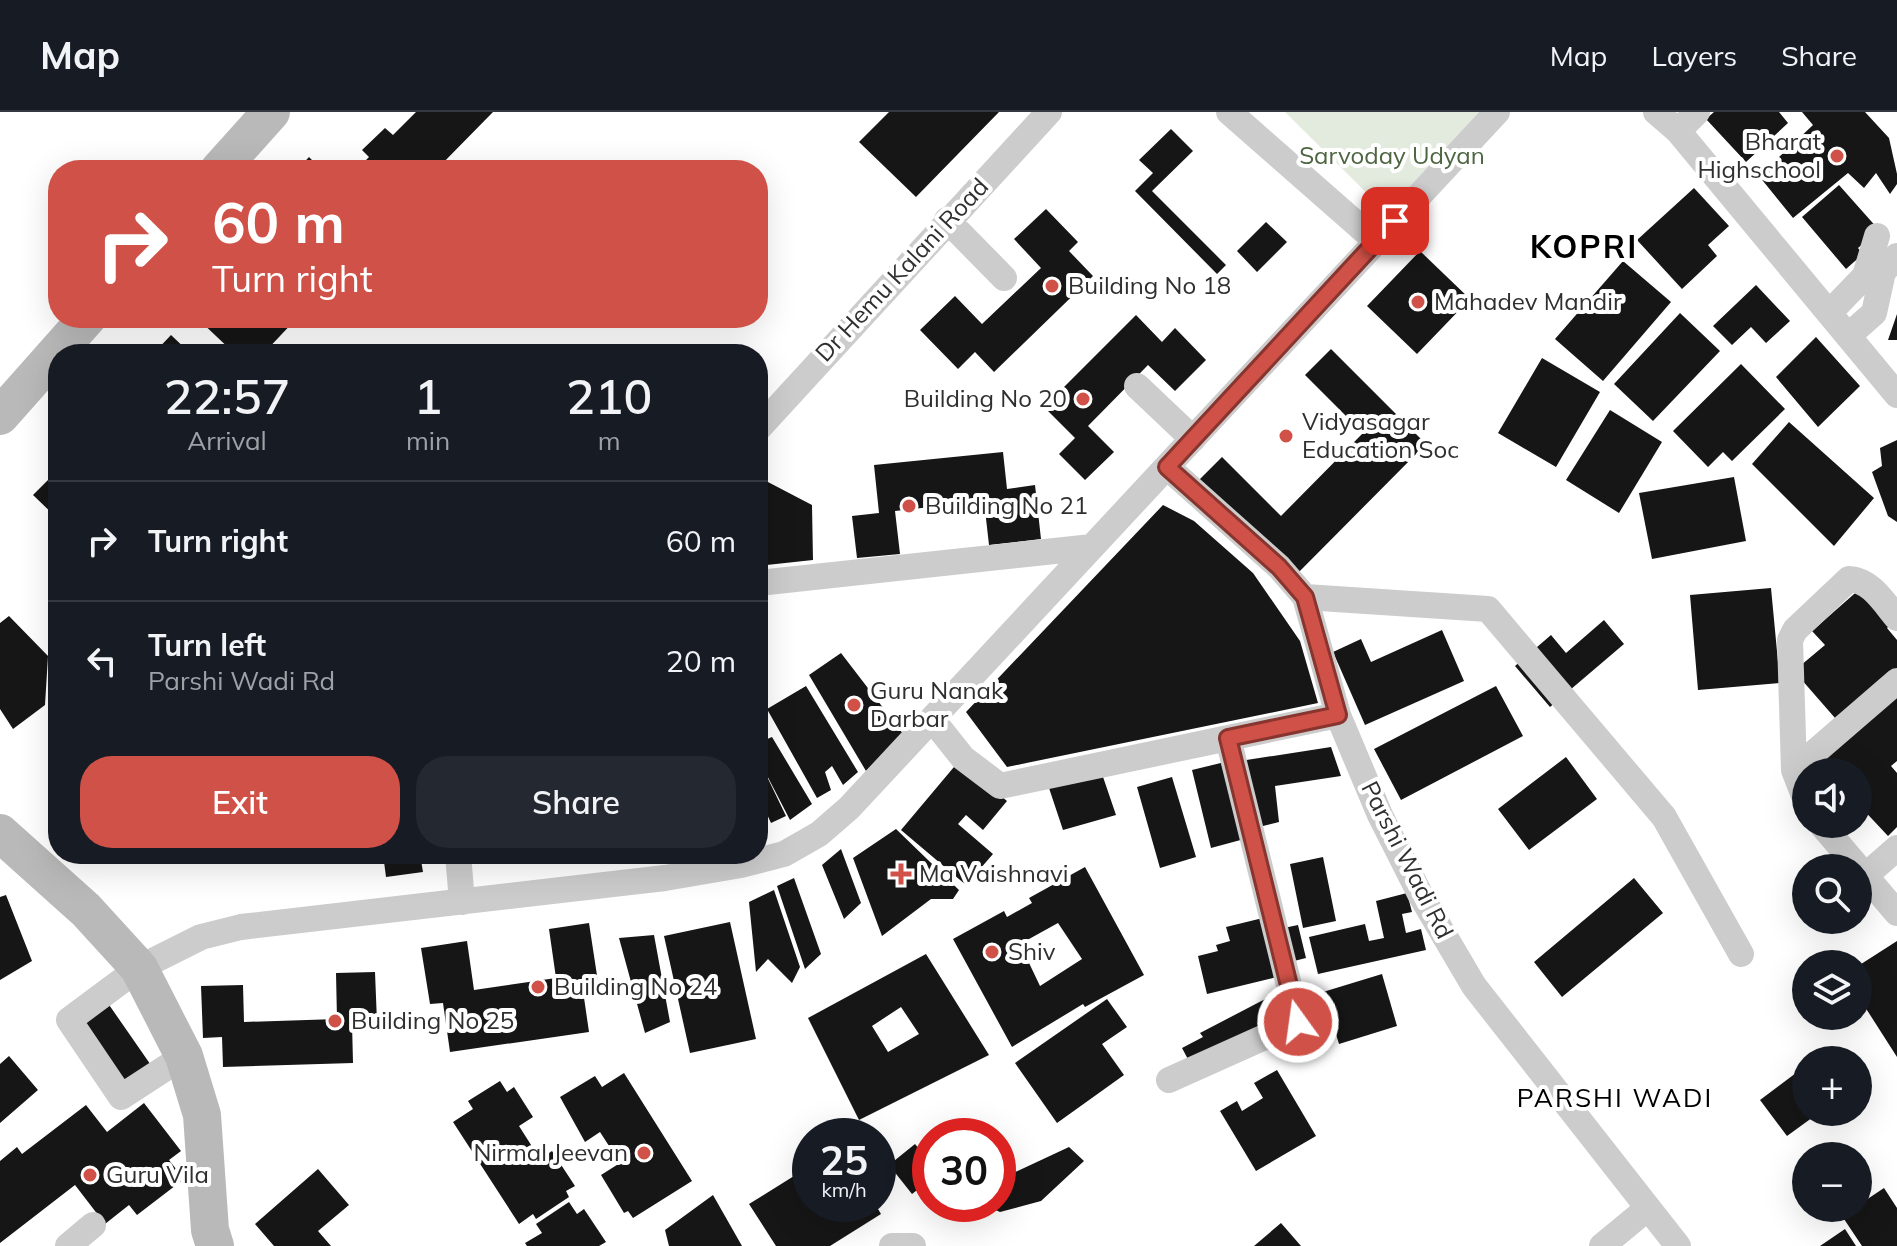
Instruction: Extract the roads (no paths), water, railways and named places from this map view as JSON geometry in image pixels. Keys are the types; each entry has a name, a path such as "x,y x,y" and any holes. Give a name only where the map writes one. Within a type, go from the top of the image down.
{"street":[{"path":"228,160 271,112"},
{"name":"Dr Hemu Kalani Road","path":"768,418 1049,112"},
{"path":"1229,112 1376,241"},
{"path":"768,856 784,854 819,834 849,808 1497,112"},
{"path":"1656,112 1678,131 1897,395"},
{"path":"1678,131 1697,112"},
{"path":"947,220 1004,278"},
{"path":"1829,313 1865,276 1877,236"},
{"path":"1848,336 1874,313 1883,272 1897,256"},
{"path":"64,344 78,328"},
{"path":"0,416 48,362"},
{"path":"1137,386 1193,439"},
{"name":"Parshi Wadi Rd","path":"1167,467 1279,567 1305,597 1338,715 1394,842 1474,986 1678,1246"},
{"path":"768,582 1092,547"},
{"path":"1793,758 1788,653 1795,630 1849,579 1860,579 1870,587 1897,618"},
{"path":"1305,597 1488,609 1664,817 1741,954"},
{"path":"1808,758 1897,681"},
{"path":"932,719 963,758 1000,786 1338,715"},
{"path":"1169,1080 1298,1022 1228,738"},
{"path":"0,833 86,910 139,968 184,1056 202,1115 205,1241"},
{"path":"1833,838 1846,854"},
{"path":"1872,870 1897,848"},
{"path":"459,864 462,902"},
{"path":"184,1056 121,1097 69,1024 72,1016 139,968 201,937 241,927 462,902 684,864"},
{"path":"1872,884 1897,913"},
{"path":"1602,1246 1648,1208"},
{"path":"68,1246 93,1225"},
{"path":"892,1246 913,1246"}],"place":[{"name":"Bharat Highschool","path":"1837,156"},
{"name":"Building No 18","path":"1052,286"},
{"name":"Mahadev Mandir","path":"1418,302"},
{"name":"Building No 20","path":"1083,399"},
{"name":"Vidyasagar Education Soc","path":"1286,436"},
{"name":"Building No 21","path":"909,506"},
{"name":"Guru Nanak Darbar","path":"854,705"},
{"name":"Ma Vaishnavi","path":"901,874"},
{"name":"Shiv","path":"992,952"},
{"name":"Building No 24","path":"538,987"},
{"name":"Building No 25","path":"335,1021"},
{"name":"Nirmal Jeevan","path":"644,1153"},
{"name":"Guru Vila","path":"90,1175"}],"district":[{"name":"KOPRI","path":"1584,247"},
{"name":"PARSHI WADI","path":"1615,1098"}],"park label":[{"name":"Sarvoday Udyan","path":"1392,156"}]}
